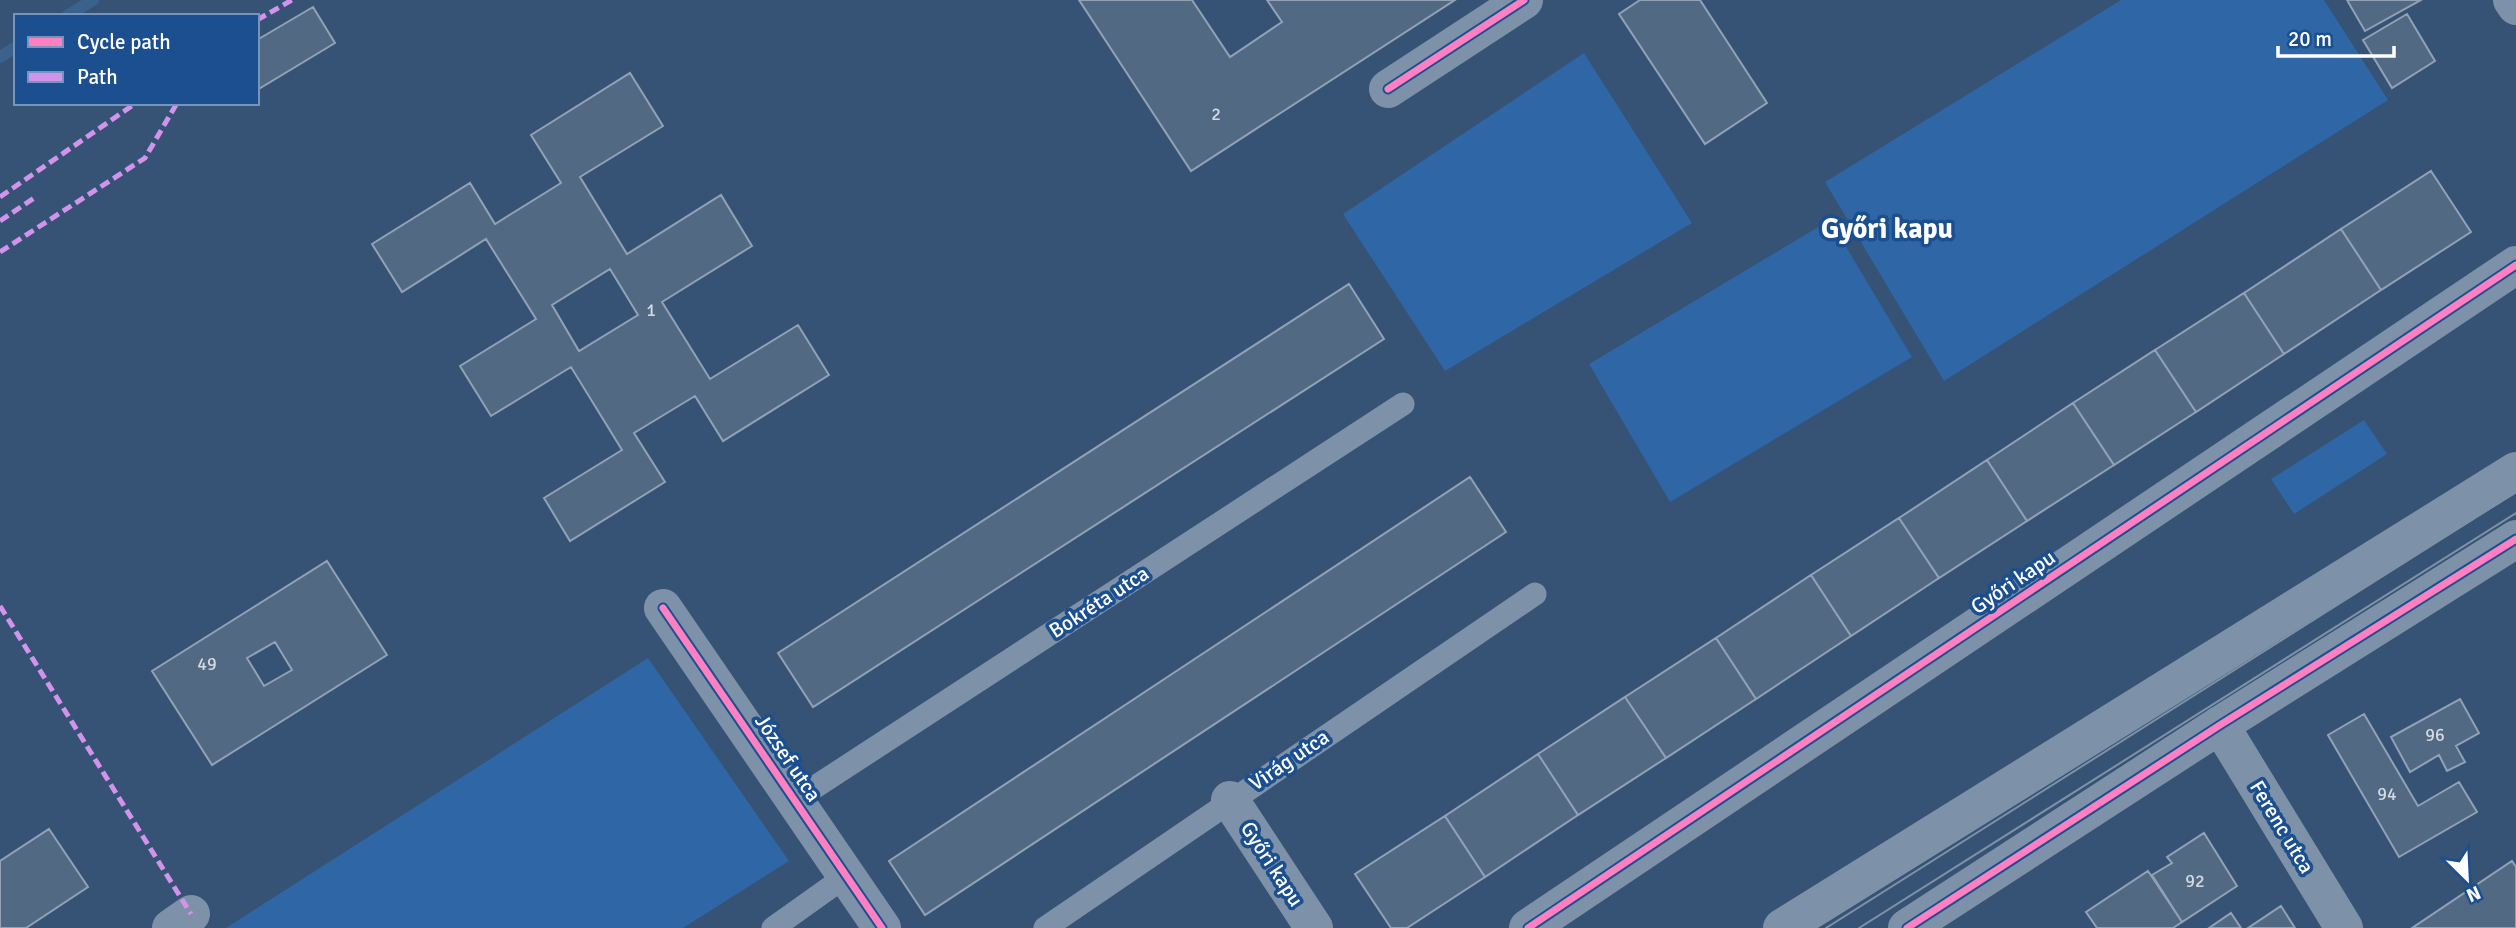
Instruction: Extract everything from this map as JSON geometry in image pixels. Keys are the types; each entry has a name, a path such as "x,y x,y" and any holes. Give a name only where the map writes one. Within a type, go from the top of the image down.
{"street":[{"path":"1388,89 1524,0"},
{"path":"2512,0 2516,6"},
{"name":"Győri kapu","path":"1528,928 2516,265"},
{"path":"1782,928 2516,471"},
{"path":"1907,928 2220,725 2516,539"},
{"name":"József utca","path":"663,608 882,928"},
{"name":"Ferenc utca","path":"2220,725 2344,928"},
{"name":"Győri kapu","path":"1230,800 1314,928"}],"lane":[{"name":"Bokréta utca","path":"795,800 1402,404"},
{"name":"Virág utca","path":"1045,928 1535,594"},
{"path":"773,928 846,876"}],"shaded area":[{"path":"2121,0 2324,0 2388,100 1944,381 1825,182"},
{"path":"1584,53 1692,223 1445,371 1343,214"},
{"path":"1830,220 1912,357 1670,502 1589,364"},
{"path":"2364,420 2387,454 2294,514 2271,479"},
{"path":"648,658 789,861 683,928 226,928"}],"building":[{"path":"1079,0 1192,0 1230,57 1282,22 1267,0 1455,0 1191,171"},
{"path":"1640,0 1700,0 1767,103 1705,144 1619,14"},
{"path":"2347,0 2421,0 2365,31"},
{"path":"313,7 335,43 259,89 259,39"},
{"path":"2407,14 2435,61 2392,88 2363,40"},
{"path":"630,73 663,126 580,177 627,254 721,195 752,246 662,302 710,379 798,325 829,375 723,441 695,396 634,433 665,482 570,541 544,498 622,450 571,367 491,416 460,366 536,319 486,239 402,292 372,244 470,183 495,224 561,183 531,135","holes":["610,269 638,315 579,351 552,305"]},
{"path":"2431,171 2471,232 2381,290 2341,229"},
{"path":"2341,229 2381,290 2284,354 2244,293"},
{"path":"1349,284 1384,339 813,707 778,653"},
{"path":"2244,293 2284,354 2196,412 2155,350"},
{"path":"2155,350 2196,412 2114,465 2073,403"},
{"path":"2073,403 2114,465 2027,521 1987,460"},
{"path":"1987,460 2027,521 1939,578 1899,518"},
{"path":"1470,477 1506,532 925,915 889,861"},
{"path":"1899,518 1939,578 1851,636 1811,575"},
{"path":"327,561 387,655 212,765 152,671","holes":["275,642 292,670 264,686 247,658"]},
{"path":"1811,575 1851,636 1756,699 1716,638"},
{"path":"1716,638 1756,699 1666,758 1625,697"},
{"path":"1625,697 1666,758 1578,815 1538,754"},
{"path":"2460,699 2479,733 2456,746 2465,762 2447,771 2439,755 2410,772 2391,737"},
{"path":"2364,714 2418,806 2459,782 2477,812 2399,857 2328,735"},
{"path":"1538,754 1578,815 1485,877 1445,816"},
{"path":"1445,816 1485,877 1407,928 1391,928 1355,874"},
{"path":"49,829 88,887 26,928 0,928 0,861"},
{"path":"2204,833 2237,886 2182,922 2152,875 2172,863 2167,857"},
{"path":"2512,861 2516,867 2516,928 2412,928"},
{"path":"2148,871 2182,922 2173,928 2097,928 2086,912"},
{"path":"2281,906 2295,928 2248,928"},
{"path":"2231,913 2241,928 2209,928"}],"waterway":[{"path":"70,14 93,0"},
{"path":"0,57 14,48"}],"tram line":[{"path":"1826,928 2516,492"},
{"path":"1859,928 2516,513"}],"marked path":[{"path":"259,19 292,0"},
{"path":"0,197 133,105"},
{"path":"0,252 145,158 176,105"},
{"path":"0,221 37,196"},
{"path":"0,606 191,914"}],"cycle path":[{"path":"1388,89 1524,0"},
{"path":"1528,928 2516,265"},
{"path":"1907,928 2220,725 2516,539"},
{"path":"663,608 882,928"}],"district":[{"name":"Győri kapu","path":"1887,228"}]}
